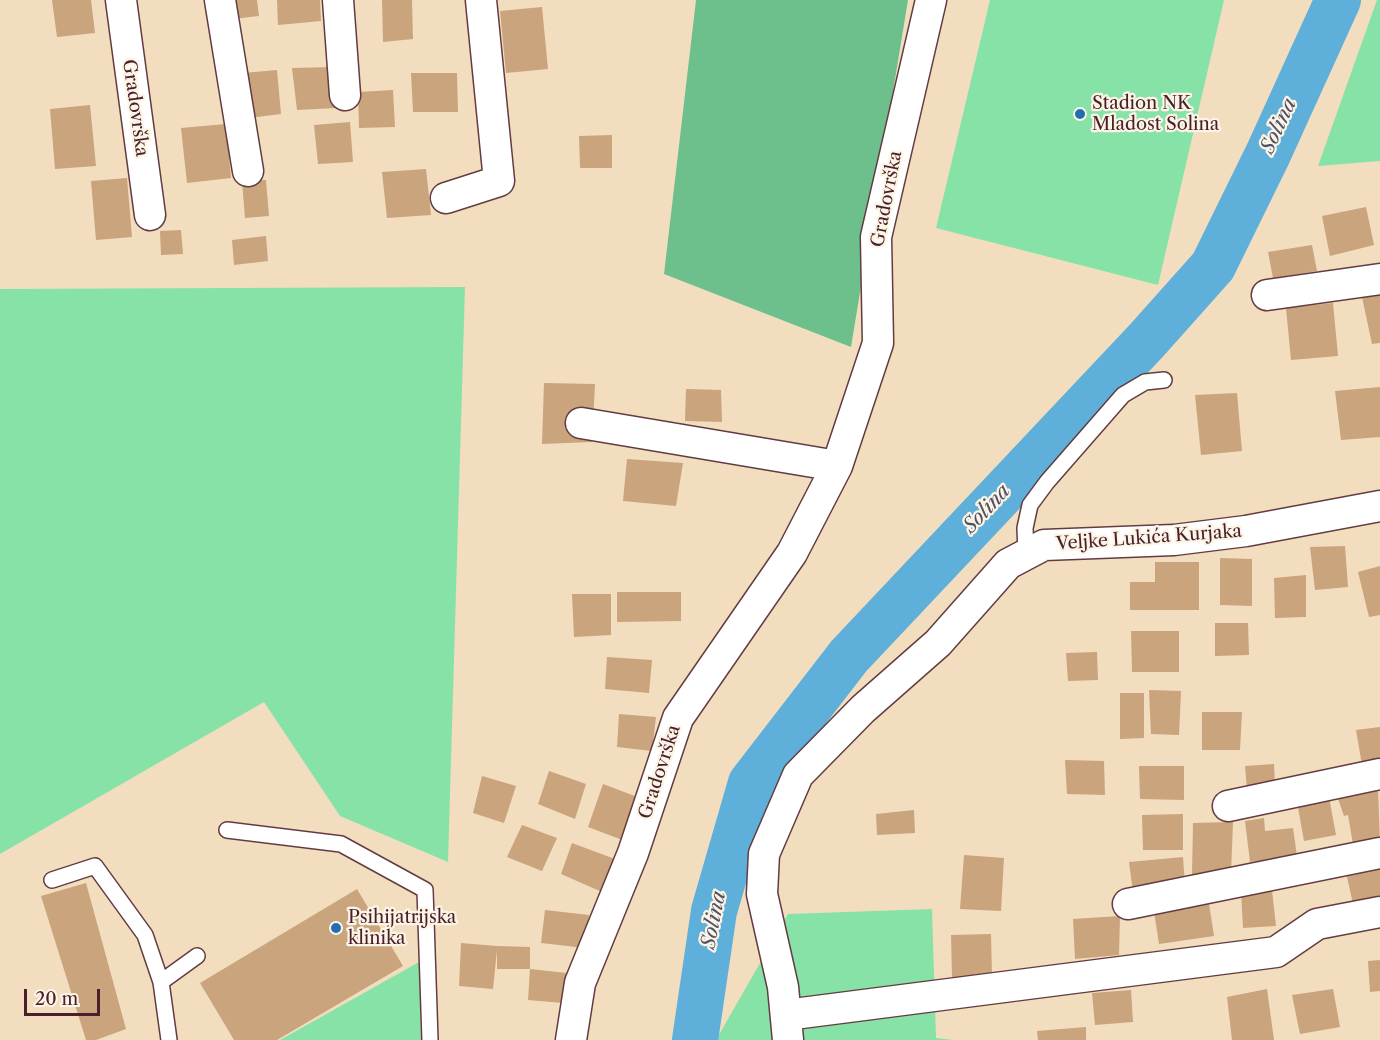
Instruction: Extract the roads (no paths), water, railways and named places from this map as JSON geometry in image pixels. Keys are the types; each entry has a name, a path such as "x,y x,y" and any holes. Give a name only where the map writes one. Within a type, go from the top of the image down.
{"street":[{"name":"Gradovrška","path":"121,0 150,215"},
{"path":"220,0 248,171"},
{"path":"338,0 345,95"},
{"path":"446,198 499,181 481,0"},
{"name":"Gradovrška","path":"571,1040 580,983 633,853 678,718 792,554 837,466 878,343 876,237 931,0"},
{"path":"1267,295 1380,279"},
{"path":"581,423 837,466"},
{"name":"Veljke Lukića Kurjaka","path":"787,1027 783,987 762,894 764,854 798,775 863,709 938,643 1008,564 1044,545 1174,540 1246,531 1380,507"},
{"path":"1228,806 1380,774"},
{"path":"1128,904 1380,853"},
{"path":"787,1027 1276,952 1317,924 1380,912"}],"lane":[{"path":"1026,553 1025,528 1030,505 1047,482 1123,395 1145,382 1164,380"},
{"path":"227,830 340,844 425,890 430,1040"},
{"path":"52,880 94,866 145,935 160,982 169,1040"},
{"path":"160,982 197,956"}],"waterway":[{"name":"Solina","path":"695,1040 714,911 751,783 849,656 1147,340 1213,266 1268,154 1338,0"}],"place":[{"name":"Stadion NK Mladost Solina","path":"1080,114"},
{"name":"Psihijatrijska klinika","path":"336,928"}]}
